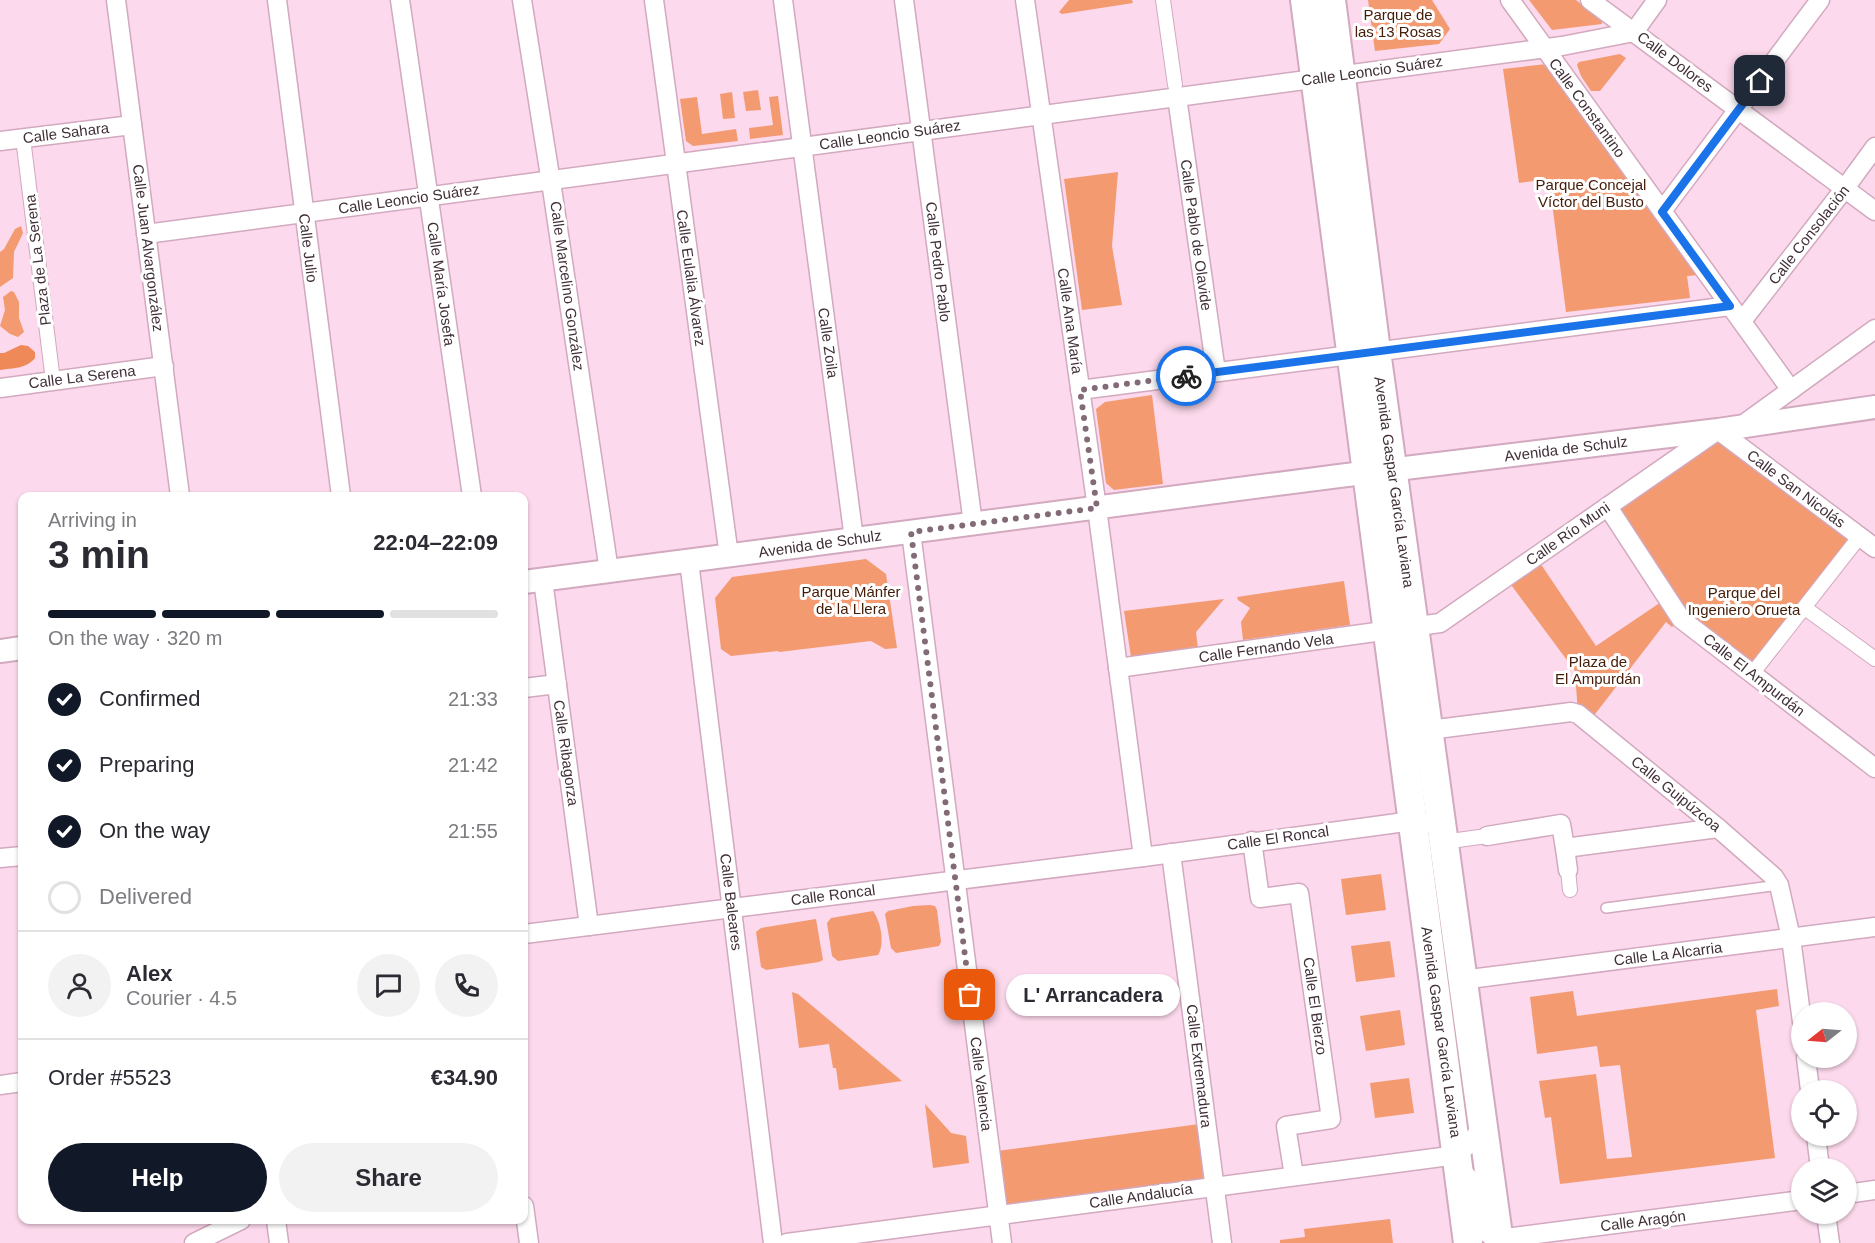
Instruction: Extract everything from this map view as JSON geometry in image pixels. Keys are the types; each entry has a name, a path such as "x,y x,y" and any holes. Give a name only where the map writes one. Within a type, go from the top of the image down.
{"main road":[{"name":"Avenida Gaspar García Laviana","path":"1305,0 1328,77 1401,629 1412,821 1468,1243"},
{"name":"Avenida Gaspar García Laviana","path":"1328,77 1331,0"},
{"name":"Avenida Gaspar García Laviana","path":"1401,629 1429,730 1498,1241"}],"street":[{"name":"Calle Juan Alvargonzález","path":"116,0 180,492"},
{"name":"Calle Julio","path":"277,0 340,492"},
{"name":"Calle María Josefa","path":"400,0 471,492"},
{"name":"Calle Marcelino González","path":"522,0 609,572"},
{"name":"Calle Eulalia Álvarez","path":"654,0 729,556"},
{"name":"Calle Zoila","path":"783,0 854,540"},
{"name":"Calle Pedro Pablo","path":"904,0 972,524"},
{"name":"Calle Ana María","path":"1025,0 1097,508 1143,857"},
{"name":"Calle Pablo de Olavide","path":"1163,0 1216,372"},
{"name":"Calle Constantino","path":"1510,0 1791,390"},
{"name":"Calle Dolores","path":"1590,0 1875,211"},
{"path":"1635,32 1657,0"},
{"path":"1662,212 1820,0"},
{"name":"Calle Leoncio Suárez","path":"146,234 1042,115 1176,91 1328,77 1545,48 1635,32"},
{"name":"Calle Sahara","path":"0,141 132,125"},
{"name":"Plaza de La Serena","path":"23,138 53,381"},
{"name":"Calle Consolación","path":"1742,321 1875,147"},
{"path":"1080,390 1730,306"},
{"name":"Calle Río Muni","path":"1401,629 1440,623 1608,507 1791,390 1875,329"},
{"name":"Calle La Serena","path":"0,388 164,366"},
{"name":"Avenida de Schulz","path":"533,581 1380,471 1729,429 1875,407"},
{"name":"Calle San Nicolás","path":"1729,429 1875,548"},
{"name":"Calle El Ampurdán","path":"1608,507 1681,619 1875,768"},
{"name":"Calle Valencia","path":"911,532 1002,1243"},
{"path":"1752,674 1860,536"},
{"name":"Calle Baleares","path":"689,561 773,1243"},
{"name":"Calle Ribagorza","path":"533,581 557,684 589,926"},
{"path":"1805,608 1875,659"},
{"name":"Calle Fernando Vela","path":"1118,668 1401,629"},
{"path":"0,651 18,649"},
{"path":"528,688 557,684"},
{"name":"Calle Guipúzcoa","path":"1429,730 1571,712 1578,714 1774,876 1779,885 1791,938 1799,1002"},
{"name":"Calle El Roncal","path":"1143,857 1412,821"},
{"name":"Avenida Gaspar García Laviana","path":"1412,821 1423,822 1427,832 1443,916 1455,928"},
{"path":"1443,842 1561,824 1570,890"},
{"path":"1565,848 1718,828"},
{"name":"Calle El Bierzo","path":"1252,842 1260,898 1299,893 1331,1119 1286,1126 1294,1176"},
{"name":"Calle Extremadura","path":"1171,853 1222,1243"},
{"path":"0,858 18,856"},
{"name":"Calle Roncal","path":"528,934 1143,857"},
{"name":"Calle La Alcarria","path":"1462,980 1875,927"},
{"path":"0,1085 18,1083"},
{"path":"1482,1126 1458,1162 1473,1182 1481,1222 1486,1233 1498,1241"},
{"name":"Calle Andalucía","path":"787,1243 1294,1176 1458,1162"},
{"path":"1857,1192 1875,1190"},
{"name":"Calle Aragón","path":"1498,1241 1791,1201"},
{"path":"194,1243 234,1224"},
{"path":"277,1224 279,1243"},
{"path":"526,1224 529,1243"},
{"path":"1827,1224 1830,1243"}],"lane":[{"path":"1606,908 1779,885"}],"green space":[{"path":"1069,0 1132,0 1133,3 1062,14 1059,12"},
{"name":"Parque de las 13 Rosas","path":"1368,0 1432,0 1450,29 1439,44 1375,51"},
{"path":"1529,0 1576,0 1602,21 1602,24 1552,30"},
{"path":"1620,54 1626,58 1600,91 1591,91 1581,76 1577,65 1579,62"},
{"name":"Parque Concejal Víctor del Busto","path":"1547,64 1699,275 1687,276 1690,298 1566,312 1549,179 1519,183 1503,69"},
{"path":"758,90 761,110 746,111 743,92"},
{"path":"732,92 735,118 723,119 720,94"},
{"path":"778,96 783,135 750,139 749,128 773,125 769,97"},
{"path":"697,97 702,134 736,129 738,141 693,146 686,141 680,99"},
{"path":"1118,172 1112,246 1122,305 1082,310 1064,179"},
{"path":"21,226 23,233 14,252 13,278 0,287 0,252 15,229"},
{"path":"11,291 14,292 19,302 19,318 24,332 18,337 0,326 5,310 3,297"},
{"path":"1152,395 1163,484 1114,490 1106,483 1096,409 1105,402"},
{"name":"Parque del Ingeniero Orueta","path":"1718,430 1860,536 1752,674 1681,619 1672,627 1666,622 1589,722 1578,714 1575,671 1506,578 1536,557 1596,646 1667,598 1608,507"},
{"name":"Parque Mánfer de la Llera","path":"866,559 886,574 897,648 885,649 871,641 731,656 721,649 715,598 732,577"},
{"path":"1344,581 1350,625 1243,640 1241,622 1250,608 1237,597"},
{"path":"1224,599 1196,632 1198,649 1131,657 1124,611"},
{"path":"1381,874 1386,910 1346,915 1341,879"},
{"path":"913,906 935,906 937,910 941,942 939,946 896,953 891,948 885,914 888,911"},
{"path":"873,911 881,933 878,955 838,961 832,956 827,923 831,918"},
{"path":"816,919 823,960 766,970 761,967 756,932 761,928"},
{"path":"1390,941 1395,977 1356,982 1351,946"},
{"path":"1777,989 1779,1006 1756,1010 1775,1158 1560,1184 1551,1117 1545,1118 1539,1081 1596,1074 1607,1159 1632,1157 1620,1065 1600,1067 1597,1046 1537,1054 1530,997 1573,991 1577,1016"},
{"path":"792,992 798,994 902,1081 839,1090 829,1044 799,1048"},
{"path":"1400,1010 1405,1045 1366,1051 1360,1016"},
{"path":"1409,1078 1414,1113 1375,1118 1370,1083"},
{"path":"925,1104 951,1133 966,1136 969,1163 933,1168"},
{"path":"1207,1123 1215,1187 998,1215 990,1152"},
{"path":"1390,1219 1393,1243 1280,1243 1280,1240 1305,1237 1304,1229"}],"shaded area":[{"path":"21,345 28,346 35,352 35,358 23,366 0,370 0,353"}],"way so far":[{"path":"970,995 911,532 1097,508 1080,390 1186,376"}],"place":[{"name":"L' Arrancadera","path":"970,995"}],"route":[{"path":"1186,376 1730,306 1662,212 1760,81"}],"park label":[{"name":"Plaza de El Ampurdán","path":"1598,670"}]}
